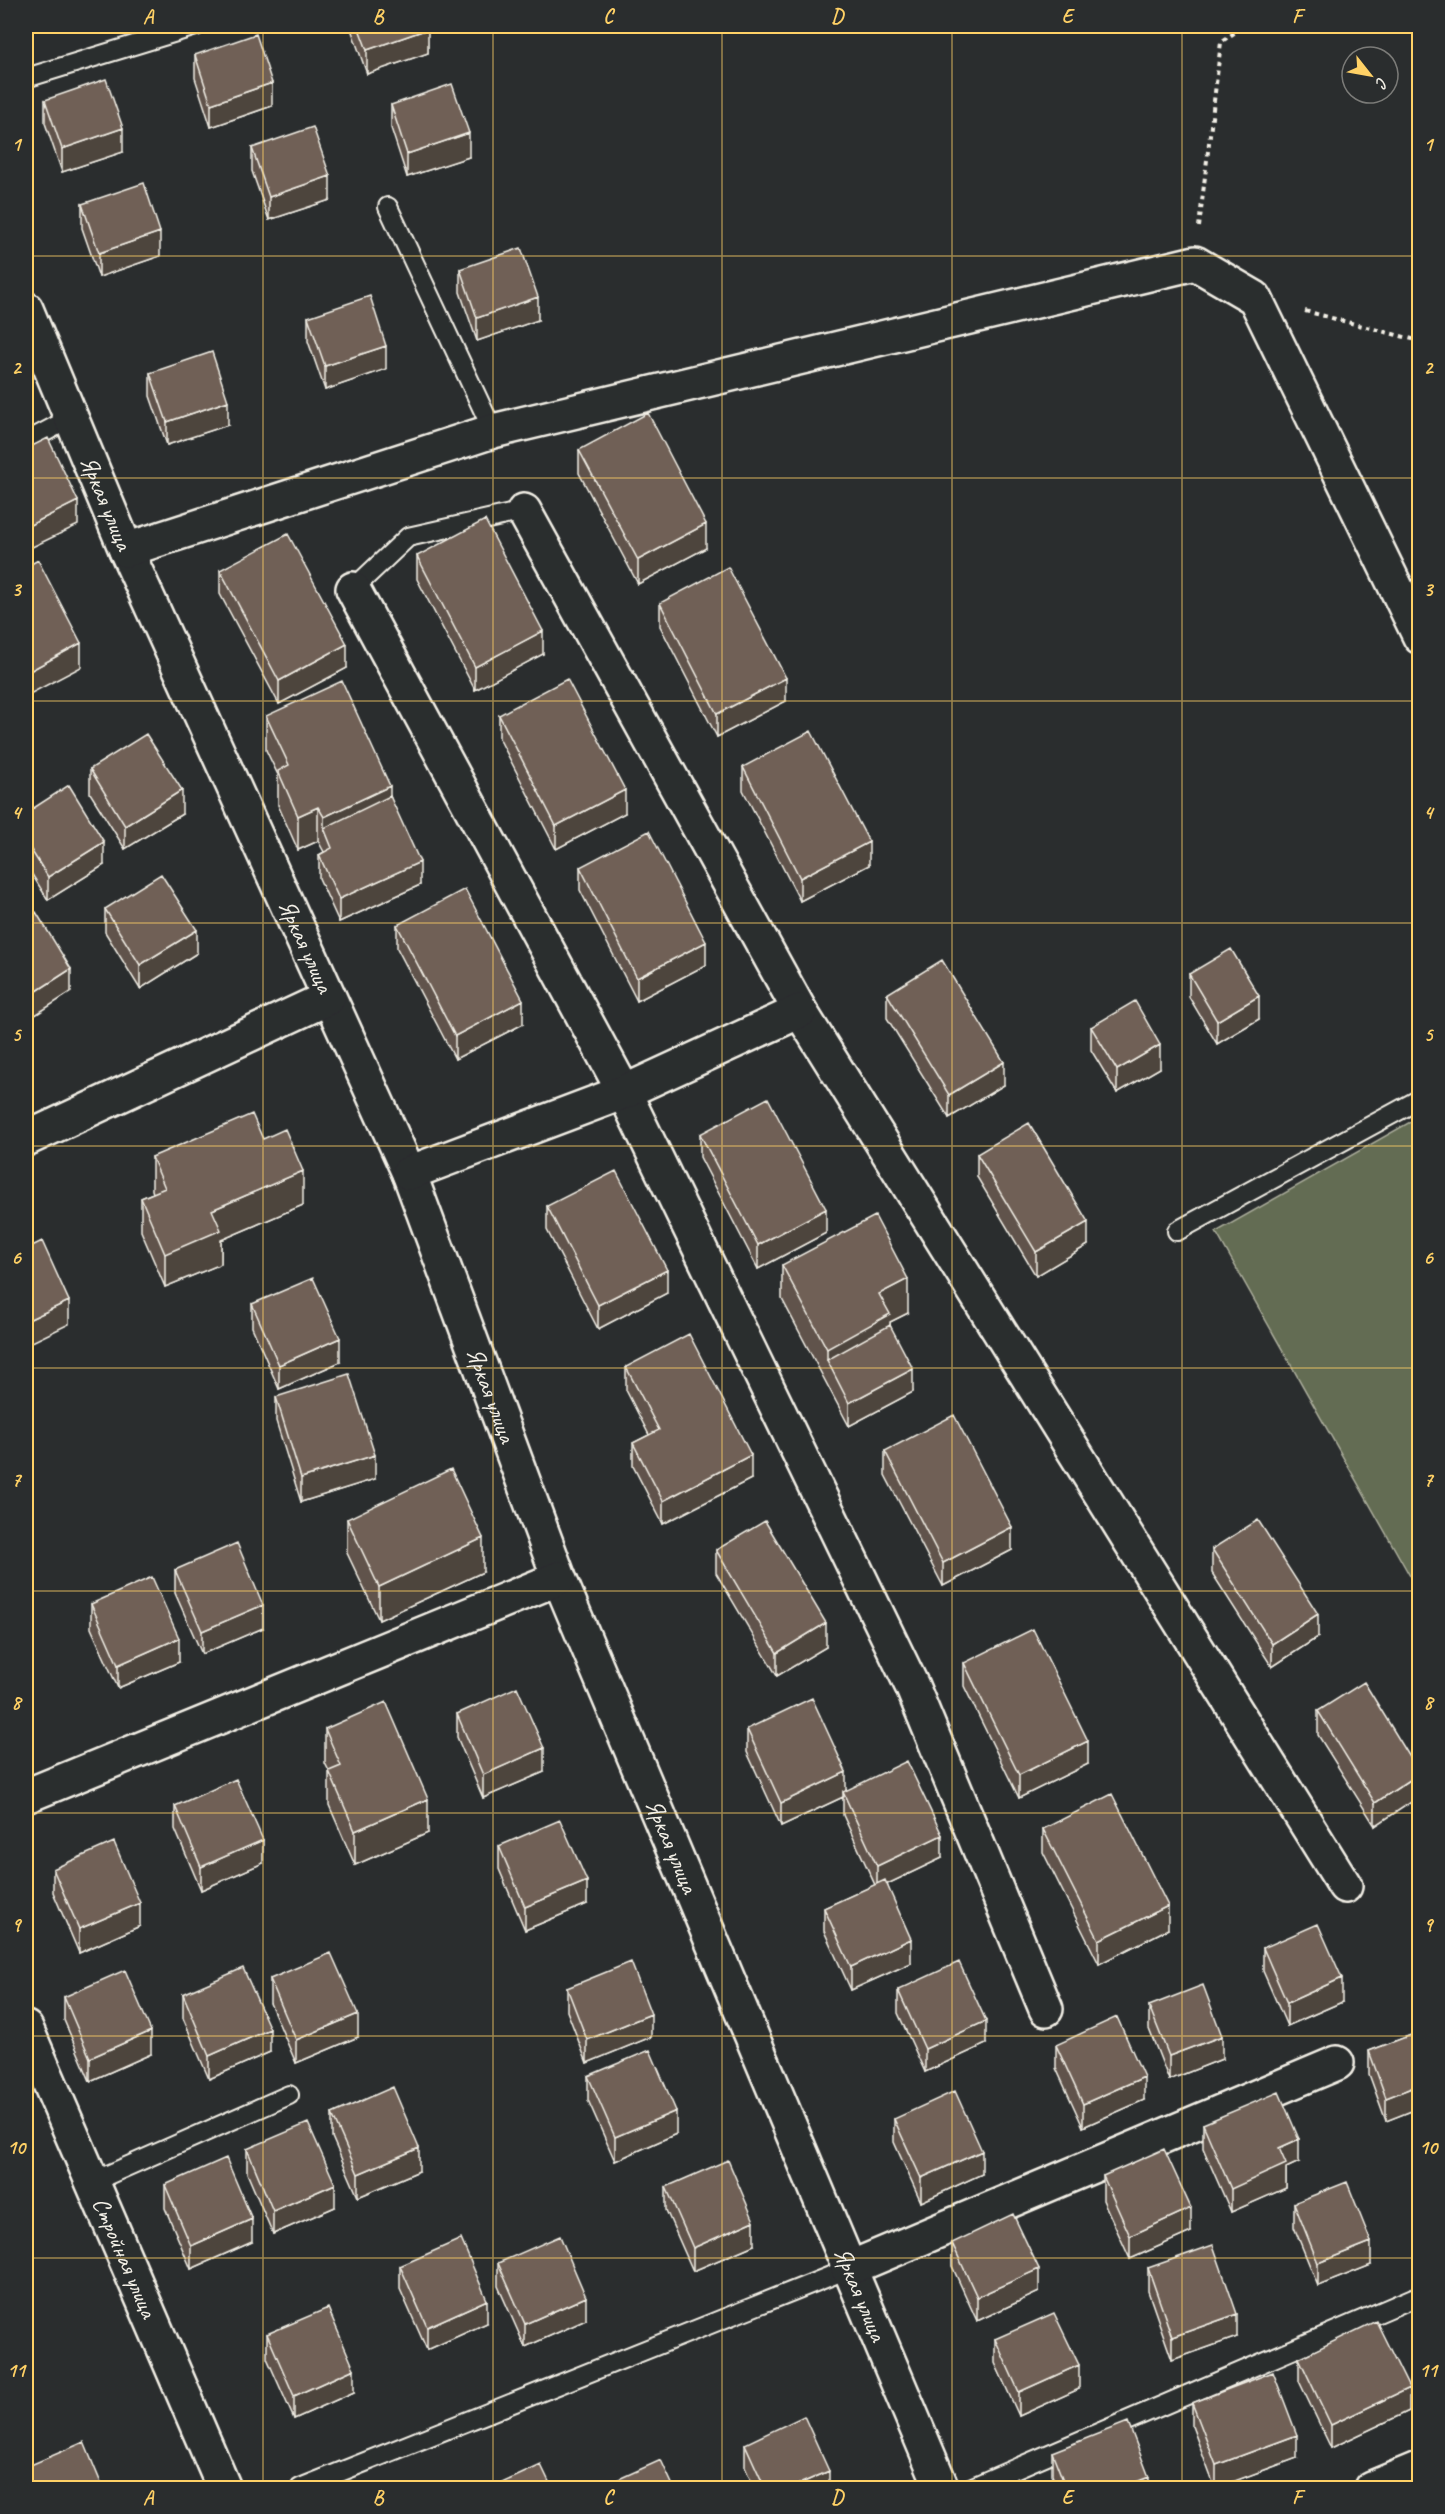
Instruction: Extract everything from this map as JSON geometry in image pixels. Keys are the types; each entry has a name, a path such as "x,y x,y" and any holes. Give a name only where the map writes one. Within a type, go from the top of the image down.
{"street":[{"path":"126,550 493,431 1195,263 1255,298 1419,637"},
{"name":"Яркая улица","path":"26,309 126,550 409,1173 559,1578 848,2269 933,2486"},
{"path":"524,511 800,1011 1345,1886"},
{"path":"353,590 624,1092 912,1686 1046,2009"},
{"path":"26,1138 328,998"},
{"path":"409,1173 624,1092 800,1011"},
{"path":"26,1796 559,1578"},
{"name":"Стройная улица","path":"26,2028 224,2488"},
{"path":"848,2269 1337,2063"},
{"path":"1372,2488 1419,2468"}],"lane":[{"path":"26,78 196,26"},
{"path":"388,207 493,431"},
{"path":"26,442 71,418"},
{"path":"353,590 408,537 524,511"},
{"path":"1177,1231 1419,1099"},
{"path":"92,2182 289,2095"},
{"path":"300,2488 848,2269"},
{"path":"970,2488 1419,2295"}],"path":[{"path":"1195,263 1221,42 1244,26"},
{"path":"1255,298 1419,341"}],"green space":[{"path":"1419,1117 1419,1592 1216,1232"}],"building":[{"path":"358,26 427,26 428,29 367,50"},
{"path":"256,34 272,83 211,104 195,55"},
{"path":"106,79 123,128 62,149 45,100"},
{"path":"452,84 469,133 407,154 391,105"},
{"path":"313,127 330,176 269,197 252,148"},
{"path":"144,183 160,232 99,253 82,204"},
{"path":"521,248 538,297 477,318 460,269"},
{"path":"370,296 386,346 325,366 308,317"},
{"path":"212,352 228,401 167,422 150,373"},
{"path":"648,413 706,524 638,560 579,450"},
{"path":"48,438 78,501 26,527 26,449"},
{"path":"485,520 543,631 475,667 417,556"},
{"path":"288,534 347,644 279,681 220,570"},
{"path":"38,560 81,643 26,673 26,567"},
{"path":"728,567 786,678 717,714 660,603"},
{"path":"567,679 625,790 556,826 499,715"},
{"path":"342,681 390,786 324,817 318,807 298,816 278,771 289,765 266,716"},
{"path":"811,731 869,842 800,878 743,767"},
{"path":"146,734 182,790 125,826 90,769"},
{"path":"69,785 104,842 48,877 26,842 26,813"},
{"path":"390,796 420,862 339,899 319,855 332,848 324,828"},
{"path":"649,831 706,942 637,978 580,867"},
{"path":"161,874 197,930 140,965 105,909"},
{"path":"465,889 523,1000 455,1036 397,925"},
{"path":"36,912 71,969 26,998 26,918"},
{"path":"1231,949 1259,996 1217,1021 1189,974"},
{"path":"942,960 1004,1062 949,1095 887,994"},
{"path":"1135,1001 1160,1045 1117,1070 1091,1027"},
{"path":"768,1098 826,1209 758,1245 700,1134"},
{"path":"252,1114 263,1139 285,1129 303,1171 212,1210 221,1230 165,1254 141,1198 165,1188 152,1157"},
{"path":"1029,1123 1088,1222 1036,1252 977,1154"},
{"path":"616,1171 667,1270 598,1305 547,1206"},
{"path":"875,1216 908,1279 879,1294 890,1314 827,1349 782,1265"},
{"path":"42,1241 69,1301 26,1321 26,1249"},
{"path":"313,1278 340,1338 279,1365 252,1304"},
{"path":"890,1325 913,1369 849,1403 827,1360"},
{"path":"689,1334 751,1455 663,1501 633,1443 659,1430 626,1367"},
{"path":"349,1374 375,1455 301,1478 276,1397"},
{"path":"954,1415 1012,1527 943,1563 885,1451"},
{"path":"451,1469 483,1538 379,1587 347,1519"},
{"path":"1258,1520 1318,1614 1272,1644 1212,1549"},
{"path":"765,1521 826,1623 777,1653 716,1550"},
{"path":"237,1543 263,1605 202,1631 175,1570"},
{"path":"152,1577 179,1638 118,1665 91,1604"},
{"path":"1033,1629 1088,1741 1019,1775 964,1663"},
{"path":"1364,1682 1419,1772 1375,1803 1318,1711"},
{"path":"517,1687 544,1748 483,1775 457,1714"},
{"path":"812,1698 846,1772 781,1803 747,1729"},
{"path":"386,1702 428,1799 355,1831 329,1771 341,1766 325,1729"},
{"path":"907,1761 942,1835 877,1866 843,1792"},
{"path":"236,1779 263,1840 201,1867 175,1806"},
{"path":"1112,1794 1168,1906 1099,1940 1043,1829"},
{"path":"560,1820 587,1881 525,1907 499,1846"},
{"path":"114,1842 140,1903 79,1929 53,1869"},
{"path":"885,1880 911,1939 851,1967 824,1908"},
{"path":"1318,1924 1342,1978 1287,2003 1263,1948"},
{"path":"331,1953 358,2014 296,2040 270,1979"},
{"path":"631,1962 651,2014 587,2040 567,1988"},
{"path":"959,1962 986,2021 925,2049 898,1990"},
{"path":"243,1968 270,2029 209,2056 183,1994"},
{"path":"125,1970 151,2031 90,2058 64,1997"},
{"path":"1203,1985 1222,2036 1169,2056 1149,2006"},
{"path":"1117,2017 1144,2077 1083,2104 1056,2045"},
{"path":"1419,2032 1419,2085 1386,2098 1369,2051"},
{"path":"650,2050 676,2111 615,2137 588,2076"},
{"path":"393,2087 419,2148 358,2174 332,2114"},
{"path":"955,2091 982,2151 921,2178 894,2119"},
{"path":"1279,2092 1299,2139 1279,2148 1286,2164 1231,2189 1203,2124"},
{"path":"308,2123 335,2184 273,2211 247,2149"},
{"path":"1164,2149 1191,2208 1130,2236 1103,2176"},
{"path":"226,2158 252,2219 191,2246 165,2185"},
{"path":"728,2160 754,2221 693,2248 666,2187"},
{"path":"1347,2182 1371,2242 1318,2263 1294,2203"},
{"path":"1013,2214 1039,2269 977,2297 952,2243"},
{"path":"560,2236 586,2297 525,2324 498,2263"},
{"path":"461,2239 487,2300 427,2327 400,2266"},
{"path":"1213,2245 1237,2314 1172,2337 1148,2268"},
{"path":"328,2308 354,2369 294,2396 267,2334"},
{"path":"1054,2313 1079,2365 1019,2392 995,2339"},
{"path":"1376,2321 1409,2388 1331,2425 1299,2358"},
{"path":"1273,2372 1297,2435 1216,2465 1192,2403"},
{"path":"804,2416 829,2471 790,2488 765,2488 745,2444"},
{"path":"1128,2422 1149,2477 1120,2488 1066,2488 1052,2452"},
{"path":"84,2442 103,2488 26,2488 26,2467"},
{"path":"661,2460 674,2488 601,2487"},
{"path":"541,2465 552,2488 491,2488"}]}
